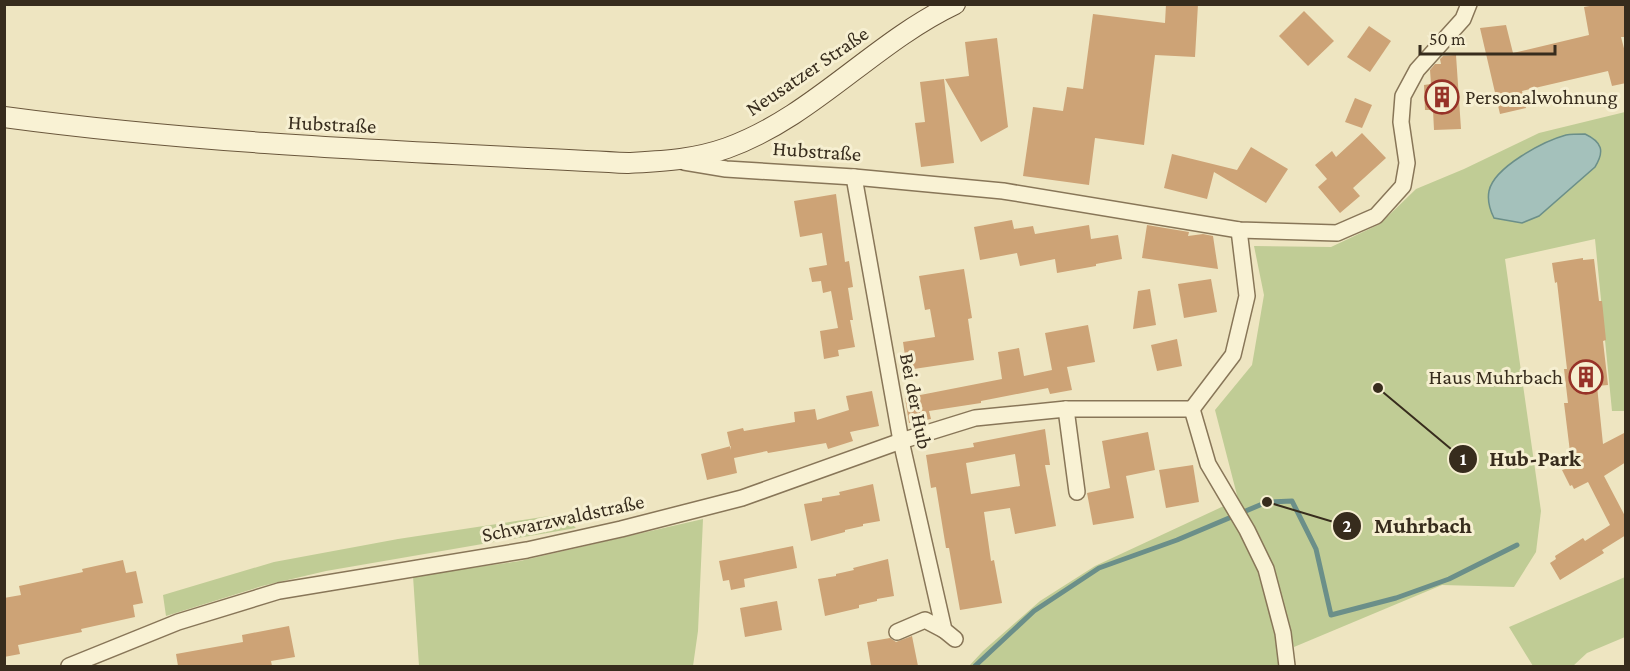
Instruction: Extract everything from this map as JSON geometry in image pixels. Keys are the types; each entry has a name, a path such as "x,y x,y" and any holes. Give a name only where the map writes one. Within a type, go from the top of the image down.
{"main road":[{"name":"Neusatzer Straße","path":"678,161 727,148 769,129 903,35 955,4"},
{"name":"Hubstraße","path":"4,117 273,144 628,163 678,161"}],"street":[{"name":"Hubstraße","path":"678,161 726,169 854,177 1003,191 1239,230 1336,233 1376,216 1404,186 1407,163 1401,122 1403,96 1417,70 1463,19 1469,4"},
{"name":"Bei der Hub","path":"854,177 902,441 950,634 925,620 897,632"},
{"path":"1239,230 1247,296 1233,355 1192,409 1208,464 1247,530 1266,569 1283,633 1287,666"},
{"path":"1066,409 1077,492"},
{"name":"Schwarzwaldstraße","path":"69,666 178,622 279,591 527,550 621,530 742,498 902,441 975,418 1066,409 1192,409"}],"green space":[{"path":"1625,112 1625,411 1612,411 1595,239 1505,259 1541,511 1536,552 1514,587 1442,585 1294,647 1275,571 1238,499 1215,410 1252,365 1264,295 1254,246 1331,247 1380,224 1416,189 1539,133"},
{"path":"1226,505 1253,554 1262,579 1274,625 1279,666 969,666 1040,601 1095,566"},
{"path":"562,514 576,528 326,571 262,586 166,616 163,595 274,562 398,539"},
{"path":"703,519 698,631 693,666 419,666 413,576 520,561"},
{"path":"1625,577 1625,637 1587,653 1573,666 1533,666 1509,627"}],"water":[{"path":"1585,134 1595,140 1600,148 1600,156 1595,167 1539,216 1522,223 1494,218 1488,195 1493,182 1500,173 1521,156 1545,143 1566,135"}],"building":[{"path":"1166,4 1198,4 1195,57 1155,55 1144,145 1095,138 1089,185 1023,176 1033,107 1063,111 1067,87 1083,89 1093,14 1165,23"},
{"path":"1626,4 1626,37 1621,37 1626,56 1626,83 1612,86 1608,71 1522,91 1526,108 1500,114 1480,28 1506,25 1513,53 1589,35 1584,7"},
{"path":"1304,11 1334,41 1308,66 1279,36"},
{"path":"1369,26 1391,41 1370,72 1347,57"},
{"path":"997,38 1008,127 981,142 945,79 969,76 965,42"},
{"name":"Personalwohnung","path":"1456,55 1461,129 1434,130 1433,110 1425,110 1424,85 1431,84 1430,70 1435,64 1441,64 1440,59 1443,56"},
{"path":"944,79 954,163 921,167 915,123 925,122 920,82"},
{"path":"1355,98 1372,105 1362,128 1345,122"},
{"path":"1362,133 1386,158 1353,188 1360,196 1340,213 1318,187 1327,179 1315,165 1332,151 1336,157"},
{"path":"1251,147 1288,169 1266,203 1214,172 1207,199 1164,188 1172,154 1237,170"},
{"path":"836,194 845,262 849,261 853,287 848,288 855,347 838,350 839,356 824,359 820,331 838,328 831,291 823,293 821,281 812,282 809,268 827,265 822,233 800,237 794,201"},
{"path":"1012,220 1014,229 1033,226 1035,234 1089,225 1091,239 1118,235 1122,259 1057,273 1055,259 1020,266 1017,253 980,260 974,227"},
{"path":"1147,225 1189,232 1188,236 1203,234 1213,236 1218,269 1142,258"},
{"name":"Haus Muhrbach","path":"1583,258 1583,260 1594,259 1599,301 1602,301 1606,340 1603,341 1608,385 1597,386 1603,444 1626,432 1626,462 1604,476 1626,518 1626,535 1602,550 1604,553 1560,580 1550,563 1556,559 1555,556 1583,538 1585,541 1610,525 1588,482 1574,489 1562,470 1565,469 1562,465 1571,460 1564,403 1568,403 1564,369 1567,369 1557,282 1555,283 1552,263"},
{"path":"964,269 972,318 968,319 974,360 907,370 903,342 935,337 930,309 925,310 919,276"},
{"path":"1211,279 1217,312 1184,318 1178,284"},
{"path":"1150,289 1156,325 1133,329 1138,291"},
{"path":"1088,325 1095,362 1067,367 1072,390 1050,394 1048,388 981,401 981,403 929,411 931,419 909,423 905,398 1002,379 998,352 1019,348 1024,376 1052,370 1045,333"},
{"path":"1177,339 1182,366 1157,371 1151,345"},
{"path":"872,391 879,426 850,432 853,441 828,449 826,443 734,458 737,473 707,480 701,454 730,446 727,432 795,422 794,412 815,409 817,420 849,410 846,396"},
{"path":"1045,429 1050,465 1045,465 1056,526 1015,534 1010,508 984,512 991,561 994,560 1002,603 960,610 949,548 946,548 936,487 931,488 926,455 974,447 973,443","holes":["1015,454 1020,486 971,494 966,463"]},
{"path":"1148,432 1155,470 1126,476 1134,518 1093,525 1087,493 1110,488 1102,441"},
{"path":"1193,465 1199,502 1166,508 1159,470"},
{"path":"873,484 880,521 863,524 863,526 845,530 845,532 811,541 804,504 822,501 822,498 840,495 839,492"},
{"path":"793,546 797,568 744,579 745,587 731,590 729,580 723,581 719,561"},
{"path":"888,559 894,596 877,599 877,601 859,605 859,608 825,616 818,579 836,576 836,574 854,570 853,568"},
{"path":"123,560 126,573 136,571 143,603 133,605 135,617 81,629 82,632 18,645 20,654 4,657 4,598 21,595 19,586 83,572 82,569"},
{"path":"777,601 782,630 745,637 740,608"},
{"path":"289,626 295,657 271,661 272,666 178,666 176,654 243,642 242,635"},
{"path":"912,636 918,666 871,666 867,642 890,638 896,642"}],"waterway":[{"path":"975,666 1034,611 1099,568 1177,540 1267,502 1292,501 1316,549 1331,615 1396,598 1449,579 1517,545"}],"place":[{"name":"Personalwohnung","path":"1442,97"},
{"name":"Haus Muhrbach","path":"1586,377"},
{"name":"Hub-Park","path":"1378,388"},
{"name":"Muhrbach","path":"1267,502"}]}
